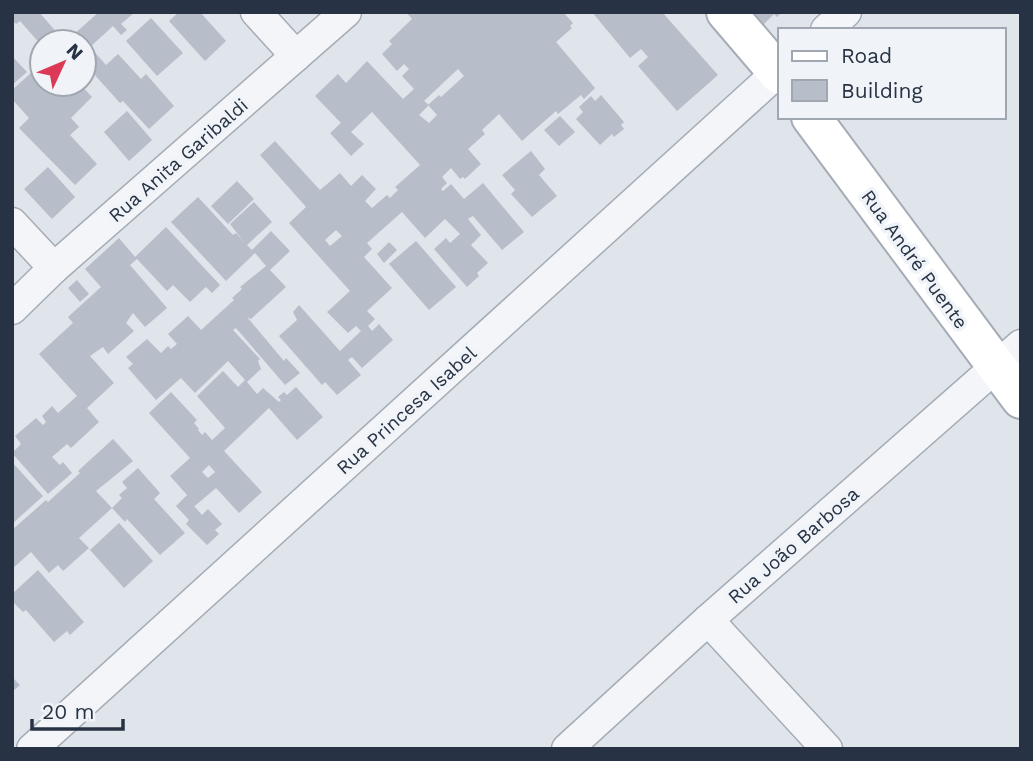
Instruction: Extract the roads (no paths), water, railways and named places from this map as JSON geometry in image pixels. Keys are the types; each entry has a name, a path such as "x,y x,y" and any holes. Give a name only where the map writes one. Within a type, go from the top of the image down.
{"main road":[{"path":"726,12 778,71"},
{"name":"Rua André Puente","path":"813,119 1008,356 1021,399"}],"street":[{"path":"256,12 296,56"},
{"name":"Rua Anita Garibaldi","path":"12,309 54,268 346,12"},
{"path":"828,28 846,12"},
{"name":"Rua Princesa Isabel","path":"32,749 778,73"},
{"path":"12,223 54,268"},
{"name":"Rua João Barbosa","path":"567,749 708,620 1008,356"},
{"path":"708,620 827,749"}]}
